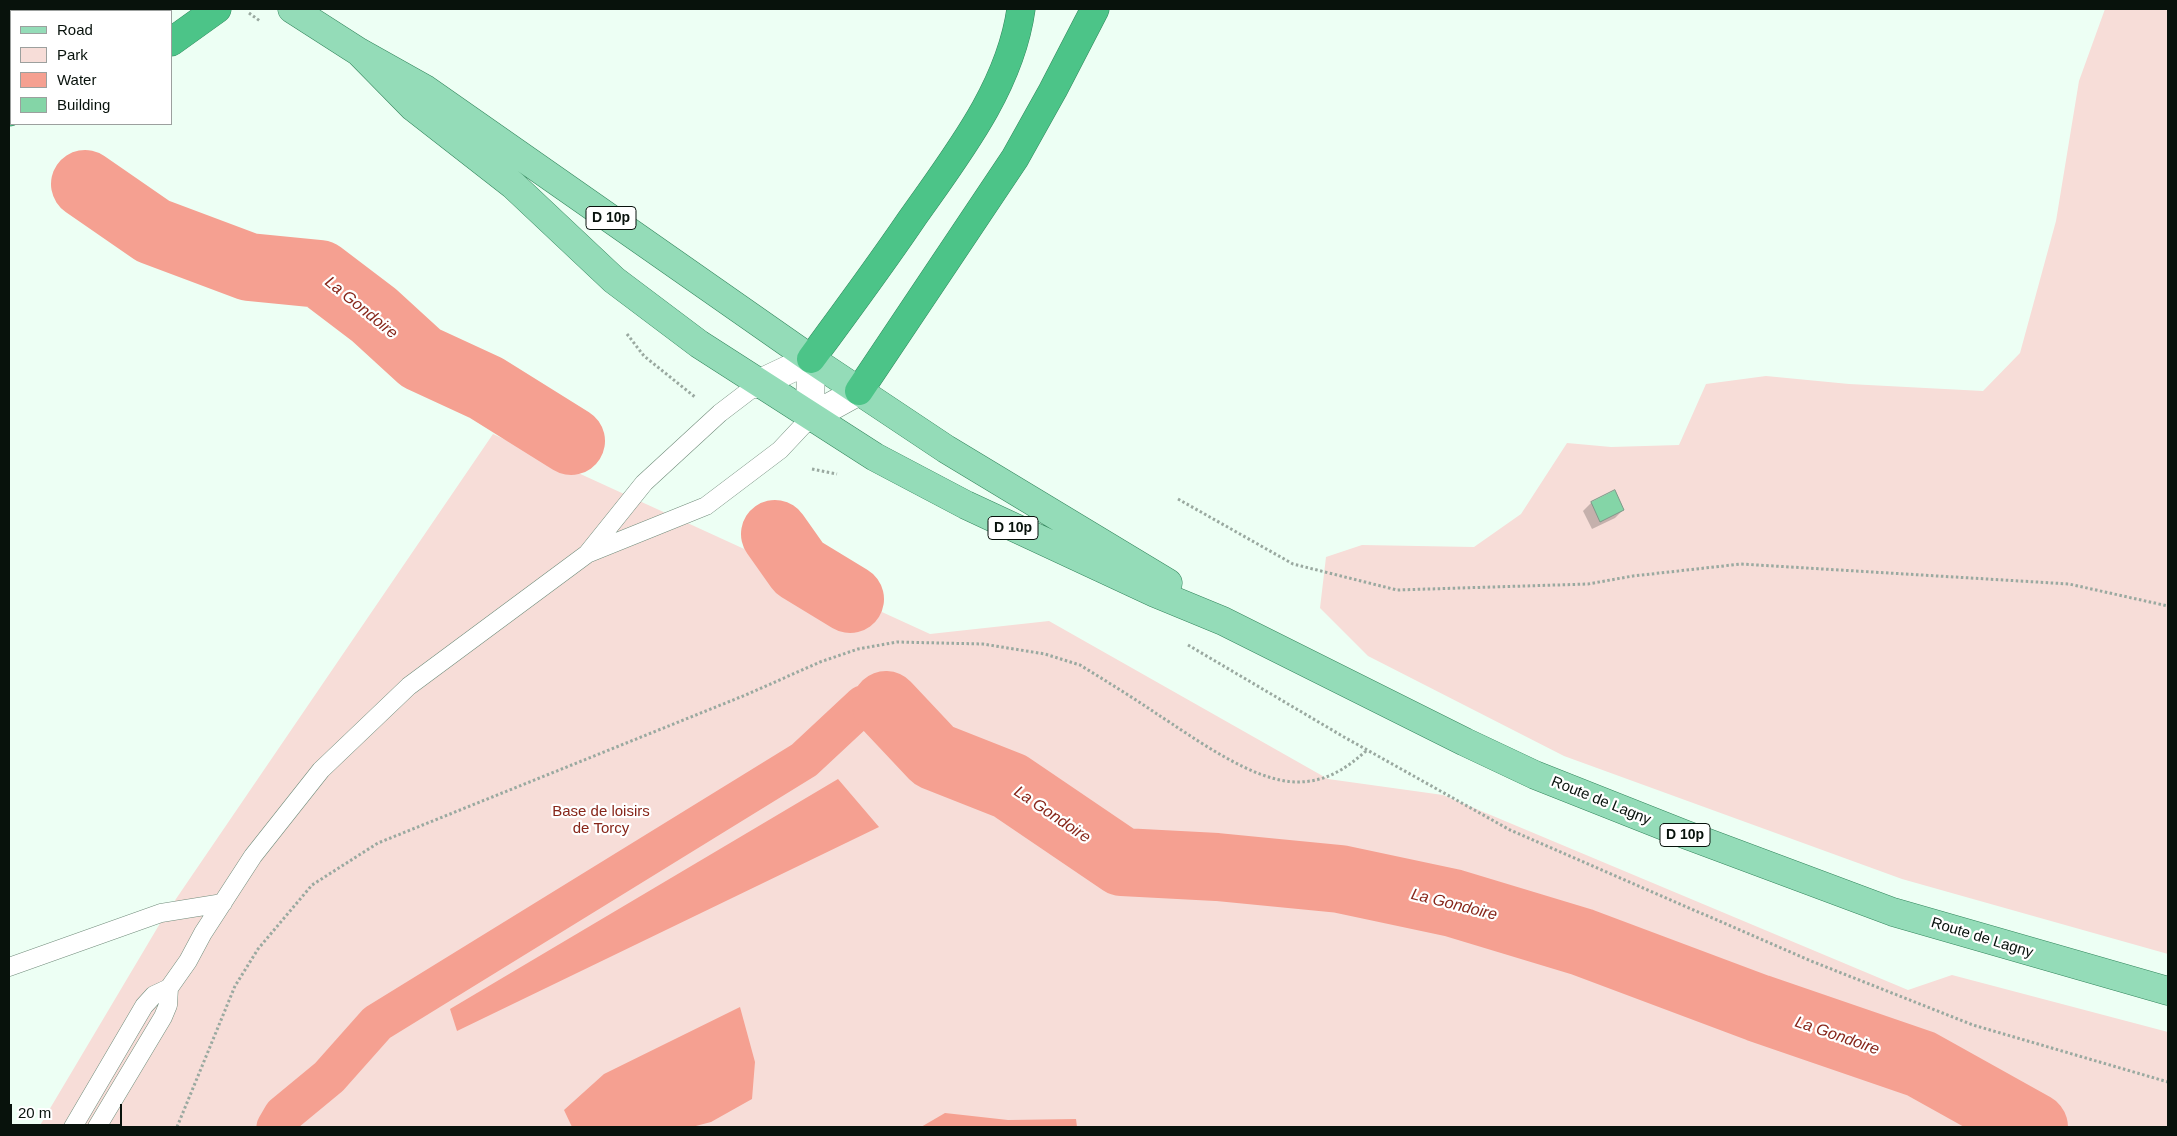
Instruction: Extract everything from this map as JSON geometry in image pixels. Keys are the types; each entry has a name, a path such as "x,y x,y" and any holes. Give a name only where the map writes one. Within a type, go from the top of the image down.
{"highway":[{"path":"172,41 217,9"},
{"path":"811,359 955,158 978,122 999,80 1018,25 1021,9"},
{"path":"859,391 1015,158 1095,9"}],"main road":[{"name":"D 10p","path":"292,9 359,52 426,89 811,359 946,450 1164,580 1223,621"},
{"name":"D 10p","path":"359,52 412,107 513,185 614,280 699,344 758,384 875,457 1005,524 1155,593 1223,621"},
{"path":"758,384 811,359 810,418 859,391"},
{"name":"Route de Lagny","path":"1223,621 1535,775 1684,834 1893,912 2168,991"}],"lane":[{"path":"587,554 644,483 720,413 758,384"},
{"path":"73,1127 144,1006 154,995 169,988 188,961 203,932 253,856 321,770 409,686 587,554 706,506 780,450 810,418"},
{"path":"9,967 161,913 223,903"},
{"path":"97,1127 163,1017 168,1005 169,988"}],"path":[{"path":"1178,499 1293,564 1397,590 1588,584 1633,576 1741,564 2069,584 2168,606"},
{"path":"177,1127 235,986 258,949 312,885 378,843 748,694 820,662 858,649 898,642 983,644 1060,658 1080,665 1211,748 1265,776 1280,780 1296,782 1333,775 1349,766 1367,750 1510,830 1811,960 1973,1024 2168,1082"}],"green space":[{"path":"2105,9 2168,9 2168,954 1902,879 1564,756 1368,656 1320,608 1326,557 1362,545 1474,547 1521,514 1567,443 1611,447 1679,445 1706,384 1766,376 1849,384 1983,391 2020,353 2056,221 2079,81"},
{"name":"Base de loisirs de Torcy","path":"493,434 930,634 1049,621 1328,779 1443,795 1908,990 1952,975 2168,1032 2168,1127 39,1127 165,915"}],"water":[{"path":"838,779 879,827 457,1031 450,1009"},
{"path":"740,1007 755,1062 752,1099 711,1122 692,1127 572,1127 564,1110 604,1074"},
{"path":"945,1113 1008,1120 1076,1119 1077,1127 921,1127"}],"building":[{"path":"1615,490 1624,510 1600,522 1591,502"}],"waterway":[{"name":"La Gondoire","path":"85,184 153,231 249,267 320,274 374,315 421,358 486,388 571,441"},
{"name":"La Gondoire","path":"775,534 799,568 850,599"},
{"path":"276,1127 283,1115 329,1077 377,1023 804,760 863,705 886,705"},
{"name":"La Gondoire","path":"886,705 934,756 1010,786 1122,862 1217,867 1340,879 1453,903 1582,942 1758,1008 1921,1064 2034,1127"}]}
